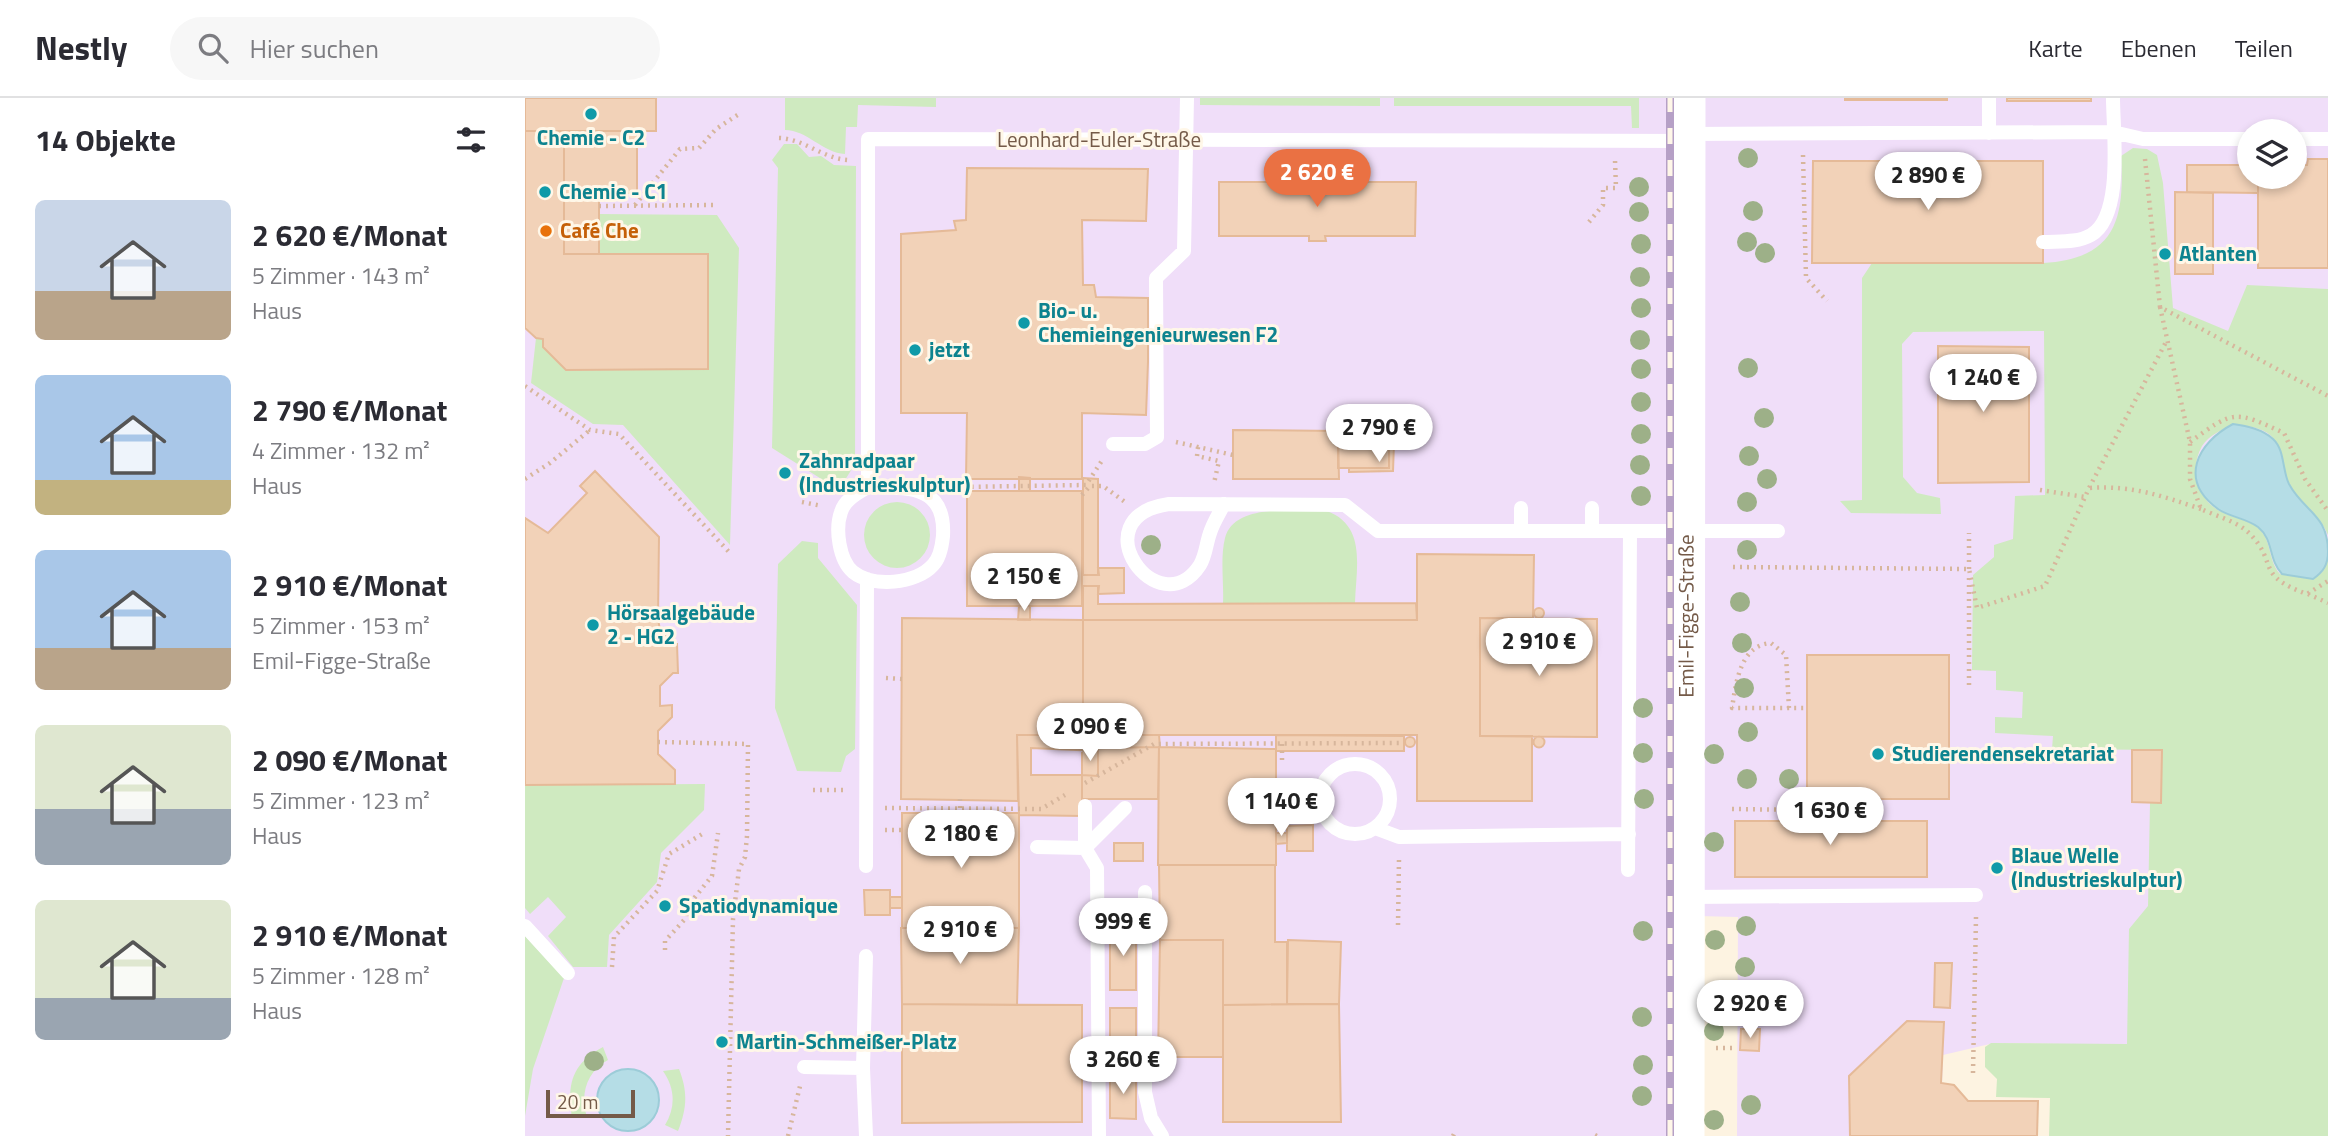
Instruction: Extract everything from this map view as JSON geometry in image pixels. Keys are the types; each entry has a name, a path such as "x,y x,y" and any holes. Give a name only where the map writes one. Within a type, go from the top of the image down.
{"street":[{"name":"Emil-Figge-Straße","path":"1686,1136 1687,98"}],"lane":[{"path":"1113,444 1145,444 1157,438 1156,278 1184,251 1187,98"},
{"path":"1989,98 1989,133"},
{"path":"2043,242 2079,240 2094,233 2105,219 2110,208 2113,184 2113,98"},
{"name":"Leonhard-Euler-Straße","path":"868,487 868,139 1687,138 1803,134 2113,132 2143,139 2237,139"},
{"path":"2307,139 2328,139"},
{"path":"868,487 899,488 932,496 941,509 943,529 937,561 927,572 911,579 867,579 852,571 841,553 840,528 841,510 853,495 868,487"},
{"path":"1224,504 1210,533 1200,565 1191,574 1168,583 1144,575 1129,553 1128,538 1132,524 1141,513 1154,506 1169,504 1224,504 1345,505 1378,531 1778,531"},
{"path":"1521,508 1521,530"},
{"path":"1592,508 1592,531"},
{"path":"1628,870 1630,531"},
{"path":"866,866 867,579"},
{"path":"1349,764 1368,766 1383,777 1390,795 1387,814 1375,828 1361,834 1346,833 1333,826 1322,807 1322,789 1332,773 1349,764"},
{"path":"1282,785 1322,807"},
{"path":"1086,806 1085,848 1097,868 1099,1136"},
{"path":"1037,847 1085,848 1125,808"},
{"path":"1375,828 1399,837 1629,834"},
{"path":"1145,892 1145,1092 1151,1118 1162,1136"},
{"path":"1686,897 1976,895"},
{"path":"525,926 568,973"},
{"path":"866,956 863,1068 866,1136"},
{"path":"804,1067 863,1068"}],"path":[{"path":"635,205 680,149 699,148 716,129 739,114"},
{"path":"1803,134 1806,278 1827,301"},
{"path":"779,138 795,138 812,150 846,160"},
{"path":"2143,139 2160,307 2190,442 2190,479 2201,509"},
{"path":"1589,222 1603,205 1602,188 1616,188 1615,169"},
{"path":"599,206 715,205"},
{"path":"2160,307 2328,396"},
{"path":"1969,569 1977,608 2045,586 2089,488 2166,342"},
{"path":"525,386 590,430 619,435 730,553"},
{"path":"2190,442 2220,421 2244,415 2284,433 2305,479 2328,511"},
{"path":"525,479 550,463 590,430"},
{"path":"1170,440 1233,455"},
{"path":"932,496 958,486 1024,489 1086,485 1113,444"},
{"path":"1198,447 1197,456 1219,461 1215,480"},
{"path":"1082,495 1090,486 1103,486 1141,513"},
{"path":"2089,488 2120,486 2140,489 2201,509 2248,531 2262,548 2268,570 2283,585 2328,603"},
{"path":"2040,490 2085,497"},
{"path":"802,502 817,505"},
{"path":"1969,533 1969,686"},
{"path":"1733,567 1969,569"},
{"path":"2307,594 2328,581"},
{"path":"1789,708 1786,655 1771,643 1759,644 1748,655 1740,669 1733,708 1789,708 1807,708"},
{"path":"658,742 748,744 747,836 745,857 739,869 733,919 728,1136"},
{"path":"867,808 1041,809 1154,744 1401,743"},
{"path":"813,790 867,790"},
{"path":"960,799 960,810"},
{"path":"1732,809 1807,810"},
{"path":"612,967 614,937 657,891 669,854 704,833"},
{"path":"664,950 665,941 686,918 687,907 712,876 718,833"},
{"path":"1398,925 1399,872"},
{"path":"1973,1073 1976,895"},
{"path":"788,1136 804,1067"}],"shaded area":[{"path":"525,98 2328,98 2328,684 2128,1045 1994,1043 1943,1055 1942,1083 1954,1085 1968,1101 2038,1101 2037,1136 1737,1136 1738,917 1698,916 1697,1136 525,1136"}],"green space":[{"path":"785,98 936,98 936,107 858,105 857,127 846,127 845,154 829,150 801,134 785,130"},
{"path":"1200,98 1380,98 1380,106 1200,105"},
{"path":"1394,98 1639,98 1639,128 1632,128 1631,106 1394,106"},
{"path":"784,144 797,144 809,157 821,156 834,165 856,166 855,464 845,480 831,485 772,448 778,168 772,160"},
{"path":"2133,148 2147,149 2157,155 2163,183 2173,308 2228,331 2247,285 2328,289 2328,535 2319,520 2293,491 2276,442 2263,431 2233,424 2216,433 2202,446 2196,474 2201,492 2213,507 2253,524 2262,532 2280,574 2313,579 2322,572 2328,558 2328,1136 2049,1136 2050,1098 1996,1097 1997,1079 1985,1067 1985,1047 1991,1043 2127,1044 2129,929 2148,906 2150,803 2162,750 2052,749 2053,736 1995,733 1995,717 2022,718 2023,692 1996,690 1996,671 1972,670 1973,575 1994,557 1994,545 2013,539 2015,496 2045,495 2044,331 1913,332 1902,344 1903,477 1917,493 1940,498 1941,514 1851,513 1840,501 1862,500 1862,278 1872,263 2043,263 2086,254 2111,232 2121,199 2121,156"},
{"path":"598,214 717,215 739,248 730,545 623,425 593,424 531,383 536,338 708,369 708,254 599,254"},
{"path":"897,502 910,505 920,512 927,522 930,535 927,548 920,558 910,565 897,568 884,565 874,558 867,548 864,535 867,522 874,512 884,505"},
{"path":"1269,511 1327,511 1340,518 1354,537 1357,562 1355,603 1223,603 1222,562 1225,538 1231,527 1241,519"},
{"path":"802,541 818,543 818,558 857,605 855,749 846,756 841,772 797,771 775,708 778,564"},
{"path":"705,784 704,810 661,853 657,882 609,935 607,967 573,967 548,936 566,917 548,897 530,914 525,908 525,785"},
{"path":"525,936 564,978 533,1069 525,1116"},
{"path":"603,1047 608,1060 594,1071 587,1085 584,1100 587,1117 572,1118 570,1095 574,1077 584,1061"},
{"path":"679,1069 685,1100 678,1131 665,1125 673,1098 663,1071"}],"water":[{"path":"2233,424 2259,430 2273,439 2280,449 2289,484 2320,521 2327,539 2327,561 2322,571 2313,579 2282,574 2263,532 2253,524 2218,509 2198,486 2197,463 2202,452 2210,441"},
{"path":"628,1069 650,1078 659,1100 650,1122 628,1131 606,1122 597,1100 606,1078"}],"building":[{"name":"Chemie - C2","path":"525,98 656,98 656,131 525,131"},
{"path":"1947,98 1947,100 1845,100"},
{"path":"2007,98 2091,98 2091,101 2007,101"},
{"name":"Chemie - C1","path":"525,131 564,131 564,254 708,254 708,369 566,370 543,347 543,339 536,338 525,328"},
{"path":"564,131 637,131 637,193 599,193 599,254 564,254"},
{"path":"2308,159 2328,159 2328,268 2258,268 2258,189 2307,189"},
{"path":"1813,161 2043,161 2043,263 1812,263"},
{"path":"2187,165 2237,165 2237,189 2258,189 2258,193 2187,192"},
{"name":"Bio- u. Chemieingenieurwesen F2","path":"967,168 1148,169 1146,221 1082,220 1083,285 1094,285 1096,297 1148,298 1148,362 1146,415 1082,413 1082,479 966,479 967,413 901,413 901,234 956,230 954,221 966,220"},
{"path":"1219,182 1416,182 1415,236 1325,236 1326,241 1309,241 1309,236 1219,236"},
{"path":"2175,192 2213,193 2213,274 2175,274"},
{"path":"1938,346 2029,347 2029,482 1938,483"},
{"path":"1348,427 1389,427 1389,468 1338,468 1338,434 1348,434"},
{"path":"1233,430 1338,431 1339,479 1233,479"},
{"path":"1389,443 1394,443 1393,471 1349,472 1349,468 1389,468"},
{"name":"Hörsaalgebäude 2 - HG2","path":"595,471 659,537 658,619 660,630 673,644 677,644 678,673 673,673 660,686 660,706 672,705 672,717 658,731 658,754 675,770 675,784 525,785 525,518 548,533 587,493 580,486"},
{"path":"1019,477 1030,478 1030,491 1019,491"},
{"path":"1083,478 1098,479 1098,575 1083,575"},
{"path":"967,491 1082,491 1082,606 967,606"},
{"path":"1417,554 1534,555 1533,618 1480,618 1480,736 1532,736 1532,801 1417,801 1417,735 1083,735 1083,620 1417,620"},
{"path":"1098,568 1124,568 1124,593 1098,594 1099,586 1082,586 1082,575 1099,575"},
{"path":"1083,586 1098,586 1098,604 1416,603 1417,620 1083,620"},
{"path":"1019,606 1030,606 1030,620 1018,620"},
{"path":"1539,608 1543,609 1543,617 1539,618 1535,617 1534,613 1535,609"},
{"path":"902,618 1083,620 1083,735 1017,735 1018,801 901,799"},
{"path":"1480,618 1597,619 1597,737 1480,736"},
{"name":"Studierendensekretariat","path":"1807,655 1949,655 1949,799 1807,799"},
{"path":"1017,735 1159,735 1160,747 1098,748 1098,751 1031,748 1031,775 1082,775 1082,816 1019,815"},
{"path":"1276,735 1404,736 1404,751 1276,751"},
{"path":"1410,737 1414,738 1414,746 1410,747 1406,746 1405,742 1406,738"},
{"path":"1539,737 1543,738 1543,746 1539,747 1535,746 1534,742 1535,738"},
{"path":"1159,747 1276,749 1276,865 1158,865"},
{"path":"1159,747 1158,799 1082,799 1082,775 1098,776 1098,748"},
{"path":"2132,750 2162,750 2161,803 2132,802"},
{"path":"1082,751 1098,751 1098,776 1082,775"},
{"path":"1807,799 1836,799 1836,821 1927,821 1927,877 1735,877 1735,821 1807,821"},
{"path":"902,813 1019,813 1019,928 902,928"},
{"path":"1313,825 1313,851 1287,851 1287,826"},
{"path":"1276,833 1287,833 1287,843 1276,844"},
{"path":"1114,843 1143,843 1143,861 1114,861"},
{"path":"1159,865 1275,865 1275,942 1287,942 1287,1004 1223,1005 1223,940 1160,940"},
{"path":"864,890 890,890 890,915 865,915"},
{"path":"890,897 902,897 902,908 890,908"},
{"path":"1110,925 1136,926 1136,990 1110,990"},
{"path":"901,928 1019,928 1017,1005 902,1004"},
{"path":"1160,940 1223,940 1223,1057 1158,1057"},
{"path":"1288,940 1341,942 1339,1004 1287,1004"},
{"path":"1935,963 1952,963 1950,1008 1934,1007"},
{"path":"902,1004 1082,1005 1082,1122 902,1123"},
{"path":"1339,1004 1341,1122 1223,1122 1223,1005"},
{"path":"1110,1008 1136,1008 1136,1054 1110,1054"},
{"path":"1907,1021 1944,1022 1941,1083 1954,1085 1968,1101 2038,1101 2037,1136 1850,1136 1849,1076"},
{"path":"1741,1029 1760,1029 1759,1051 1740,1050"},
{"path":"1110,1073 1136,1073 1136,1119 1110,1118"}],"railway":[{"path":"1670,98 1670,1136"}],"place":[{"name":"Chemie - C2","path":"591,114"},
{"name":"Chemie - C1","path":"545,192"},
{"name":"Café Che","path":"546,231"},
{"name":"Atlanten","path":"2165,254"},
{"name":"Bio- u. Chemieingenieurwesen F2","path":"1024,323"},
{"name":"jetzt","path":"915,350"},
{"name":"Zahnradpaar (Industrieskulptur)","path":"785,473"},
{"name":"Hörsaalgebäude 2 - HG2","path":"593,625"},
{"name":"Studierendensekretariat","path":"1878,754"},
{"name":"Blaue Welle (Industrieskulptur)","path":"1997,868"},
{"name":"Spatiodynamique","path":"665,906"},
{"name":"Martin-Schmeißer-Platz","path":"722,1042"}]}
